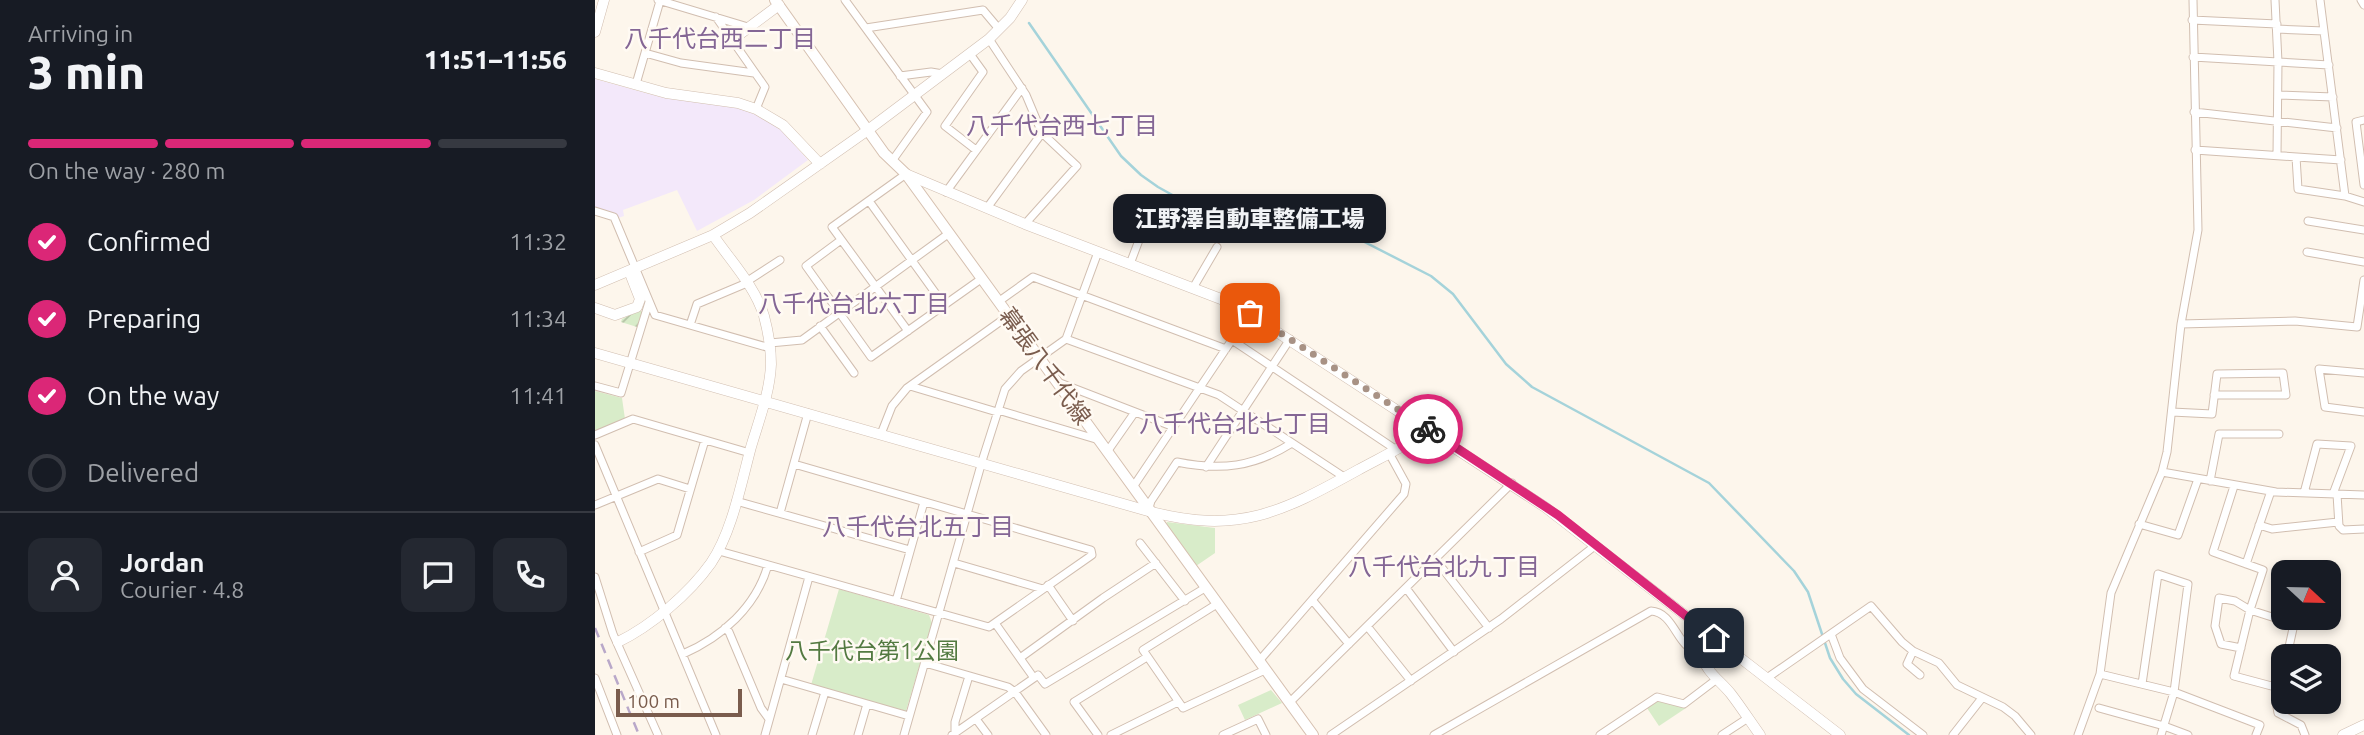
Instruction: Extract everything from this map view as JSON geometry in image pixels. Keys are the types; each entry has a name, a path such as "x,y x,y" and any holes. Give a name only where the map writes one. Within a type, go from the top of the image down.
{"main road":[{"name":"幕張八千代線","path":"780,2 868,130 906,174 1313,735"}],"street":[{"path":"595,32 604,0"},
{"path":"636,84 659,0 748,27"},
{"path":"845,0 927,113 892,161"},
{"path":"2078,735 2100,674 2109,603 2162,472 2167,452 2181,324 2198,230 2193,0"},
{"path":"2275,0 2278,62 2277,155"},
{"path":"2320,0 2345,196"},
{"path":"2361,0 2364,5"},
{"path":"732,40 780,2"},
{"path":"595,285 713,235 750,214 970,54 999,29 1019,4"},
{"path":"866,28 983,10 999,29"},
{"path":"716,17 765,87 756,109"},
{"path":"2192,20 2325,31"},
{"path":"989,39 1022,88 1042,133 1077,166 1025,223"},
{"path":"645,52 681,63 754,73"},
{"path":"970,54 983,72 945,126 976,150"},
{"path":"2193,57 2329,65"},
{"path":"900,76 931,72 943,74"},
{"path":"595,73 666,93 738,103 756,109 789,130 820,164"},
{"path":"946,192 1022,88"},
{"path":"2278,95 2333,97"},
{"path":"2194,112 2337,128"},
{"path":"2364,120 2355,122 2364,185"},
{"path":"987,208 1042,133"},
{"path":"2195,150 2341,160"},
{"path":"2296,157 2298,188 2364,202"},
{"path":"908,331 832,228 906,174 1234,304 1250,313 1512,484 1596,545 1840,735"},
{"path":"869,201 944,305"},
{"path":"595,211 614,217 640,299 639,304 615,315 595,308"},
{"path":"2308,221 2364,230"},
{"path":"1130,264 1144,227"},
{"path":"632,270 655,315 770,345 802,340 948,234"},
{"path":"618,642 640,631 664,611 699,577 719,551 764,401 770,371 770,345 763,313 713,235"},
{"path":"841,240 806,266 871,357 981,279"},
{"path":"1193,288 1217,247"},
{"path":"904,735 1005,389 1012,380 1066,339 1098,252"},
{"path":"2307,252 2364,262"},
{"path":"690,325 697,304 746,283 780,260"},
{"path":"2181,324 2295,321 2357,327 2364,272"},
{"path":"998,302 1033,277 1226,349"},
{"path":"595,386 621,393 650,302"},
{"path":"1133,487 1250,313"},
{"path":"881,435 892,406 910,386 1008,316"},
{"path":"820,326 854,373"},
{"path":"1066,339 1219,396 1344,477"},
{"path":"1206,467 1290,339"},
{"path":"1217,604 1143,650 1183,708 1262,665 1404,494 1406,484 1392,451 1232,340"},
{"path":"595,353 1148,510 1201,521 1237,520 1285,508 1429,430"},
{"path":"2364,373 2319,369 2325,407 2364,412"},
{"path":"2172,412 2212,414 2214,395 2217,374 2283,373 2286,395 2214,395"},
{"path":"1056,382 1174,427"},
{"path":"910,386 1100,441"},
{"path":"1107,452 1135,412"},
{"path":"781,513 808,413"},
{"path":"595,435 633,419 750,453"},
{"path":"2210,481 2219,434 2279,434"},
{"path":"639,552 677,535 705,440"},
{"path":"1148,510 1177,462 1206,467 1233,466 1265,459 1292,443"},
{"path":"2304,493 2317,444 2351,446 2335,494 2338,522 2343,530 2364,529"},
{"path":"595,445 716,735"},
{"path":"719,551 989,627 1092,555 1091,550 793,464"},
{"path":"2162,472 2271,491 2364,495"},
{"path":"595,505 658,479 690,489"},
{"path":"2139,524 2178,535 2198,479"},
{"path":"1289,703 1512,484"},
{"path":"2234,486 2213,552 2263,570 2234,676 2271,686"},
{"path":"2246,564 2271,491"},
{"path":"736,501 910,550"},
{"path":"896,601 925,502"},
{"path":"2259,525 2272,529 2338,522"},
{"path":"1140,543 1185,601"},
{"path":"1331,735 1489,628 1596,545"},
{"path":"1435,559 1489,628"},
{"path":"954,563 1046,587 1073,621"},
{"path":"1020,658 1156,563"},
{"path":"683,654 709,643 726,628 760,589 768,565"},
{"path":"2142,684 2158,574 2189,584 2174,692 2161,735"},
{"path":"595,577 618,642 658,735"},
{"path":"765,735 809,577"},
{"path":"1406,588 1454,652"},
{"path":"953,734 1034,678 1038,676 1045,684 1059,677 1205,589"},
{"path":"2241,648 2221,645 2215,626 2219,598 2235,601 2250,610 2294,624 2290,644"},
{"path":"1313,601 1349,644"},
{"path":"1767,678 1871,606 1913,651 1939,663 1957,685 2003,707 2015,716 2031,735"},
{"path":"1434,735 1651,611 1659,613 1671,624 1688,647 1702,654 1707,670 1729,691 1760,735"},
{"path":"995,623 1034,678"},
{"path":"1367,626 1411,681"},
{"path":"726,628 761,708 769,719"},
{"path":"1829,635 1840,658 1863,689 1923,735"},
{"path":"1702,654 1714,638"},
{"path":"1913,651 1907,664 1920,675"},
{"path":"1098,735 1074,702 1147,657"},
{"path":"925,663 1009,687 1046,735"},
{"path":"2100,674 2174,692 2260,725 2256,735"},
{"path":"953,734 969,676"},
{"path":"595,678 617,735"},
{"path":"781,679 909,716"},
{"path":"1600,735 1657,697 1684,704 1717,679"},
{"path":"812,735 825,692"},
{"path":"1953,735 1982,698"},
{"path":"1111,735 1178,702"},
{"path":"857,735 867,704"},
{"path":"2099,709 2188,735"},
{"path":"2280,714 2301,725 2305,735"},
{"path":"1722,735 1748,718"},
{"path":"976,719 988,735"},
{"path":"1223,735 1258,719 1266,735"},
{"path":"2343,735 2364,725"}],"shaded area":[{"path":"595,79 664,98 737,108 754,114 780,129 808,160 754,200 697,231 677,190 623,210 624,216 618,218 595,208"}],"green space":[{"path":"640,310 643,313 637,327 621,322 622,319"},
{"path":"595,391 622,398 625,419 595,431"},
{"path":"1167,522 1215,528 1215,553 1196,566 1166,525"},
{"name":"八千代台第1公園","path":"839,589 929,615 932,623 906,711 811,685"},
{"path":"1271,690 1282,703 1245,720 1238,705"},
{"path":"1658,701 1686,708 1659,726 1647,708"}],"waterway":[{"path":"1029,23 1121,156 1158,187 1215,214 1324,227 1347,233 1431,276 1453,294 1506,364 1532,387 1709,483 1794,571 1808,592 1830,658 1843,679 1856,694 1909,735"}],"railway":[{"path":"595,628 639,735"}],"way so far":[{"path":"1250,313 1428,429"}],"place":[{"name":"江野澤自動車整備工場","path":"1250,313"}],"district":[{"name":"八千代台西二丁目","path":"720,39"},
{"name":"八千代台西七丁目","path":"1062,126"},
{"name":"八千代台北六丁目","path":"854,304"},
{"name":"八千代台北七丁目","path":"1235,424"},
{"name":"八千代台北五丁目","path":"918,527"},
{"name":"八千代台北九丁目","path":"1444,567"}],"route":[{"path":"1428,429 1558,515 1714,638"}]}
